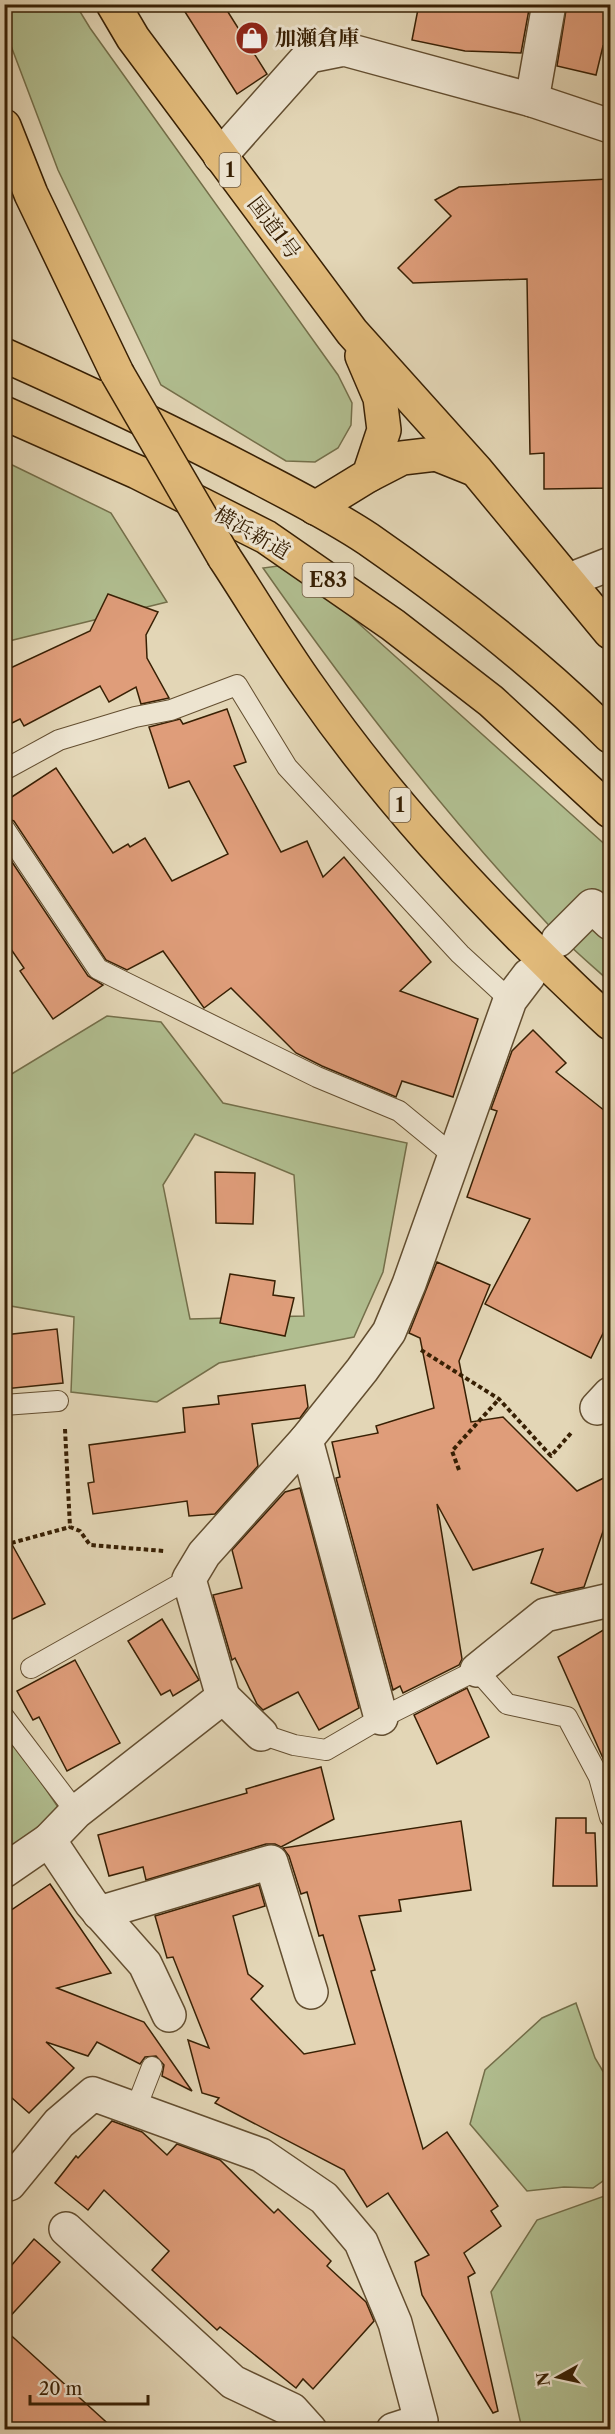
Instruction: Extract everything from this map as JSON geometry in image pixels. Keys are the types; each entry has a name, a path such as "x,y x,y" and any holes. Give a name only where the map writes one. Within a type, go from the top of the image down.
{"highway":[{"name":"国道1号","path":"113,4 133,38 352,332"},
{"name":"1","path":"4,126 31,194 117,373 224,557 311,691 395,799 492,908 610,1023"},
{"name":"1","path":"352,332 476,470 610,632"},
{"path":"352,332 380,398 383,419 384,430 369,475"},
{"name":"E83","path":"4,356 116,405 315,508 367,538 501,638 610,736"},
{"name":"横浜新道","path":"4,413 137,472 266,537 393,625 492,701 610,811"},
{"path":"315,508 402,458 436,454 476,470"}],"street":[{"path":"532,100 549,4"},
{"path":"220,156 309,56 344,49 532,100 610,126"},
{"path":"569,580 610,564"},
{"path":"558,940 592,906 610,923"},
{"path":"261,1734 223,1697 197,1567 306,1440 389,1332 519,987"},
{"path":"306,1440 381,1718"},
{"path":"477,1670 545,1615 610,1600"},
{"path":"4,1871 49,1840 76,1812 223,1697"},
{"path":"49,1840 99,1912 145,1964 169,2015"},
{"path":"99,1912 270,1862 311,1992"},
{"path":"9,2184 59,2122 93,2094 261,2155 324,2198 361,2242 395,2323 421,2421 393,2430"},
{"path":"66,2229 233,2382 292,2410 310,2430"}],"lane":[{"path":"4,770 60,740 135,717 171,710 237,685 287,767 460,954 519,987"},
{"path":"4,828 98,969 317,1077 399,1112 455,1157"},
{"path":"4,1405 57,1401"},
{"path":"31,1668 197,1567"},
{"path":"261,1734 294,1745 326,1750 381,1718 477,1670 507,1704 567,1717 598,1777 610,1817"},
{"path":"4,1717 76,1812"},
{"path":"136,2108 153,2067"}],"path":[{"path":"389,1332 451,1367 499,1399 552,1456 581,1421 604,1401"},
{"path":"459,1470 452,1451 499,1399"},
{"path":"57,1401 63,1401 70,1527"},
{"path":"4,1545 70,1527 80,1531 90,1545 197,1567"}],"green space":[{"path":"5,4 76,5 90,28 338,375 352,403 351,425 338,448 315,462 286,461 161,385 58,170 5,30"},
{"path":"4,461 111,513 167,602 5,642"},
{"path":"278,566 328,596 610,849 610,982 544,920 469,836 397,749 263,568"},
{"path":"107,1016 161,1022 223,1103 407,1143 383,1272 354,1337 219,1363 157,1402 71,1392 74,1317 5,1305 5,1078","holes":["195,1134 294,1175 304,1316 190,1319 163,1185"]},
{"path":"4,1728 60,1810 4,1858"},
{"path":"576,2003 595,2058 610,2083 610,2176 593,2188 564,2187 527,2191 470,2124 485,2070 542,2018"},
{"path":"610,2194 610,2429 522,2429 491,2292 537,2220"}],"building":[{"path":"180,4 223,4 267,74 237,94"},
{"path":"419,4 530,4 521,53 465,51 412,40"},
{"path":"567,4 610,4 610,48 603,46 596,75 557,66"},
{"path":"608,179 610,200 610,488 544,489 544,453 530,454 527,279 413,283 398,268 451,216 435,200 459,187"},
{"path":"108,594 158,612 146,635 147,658 169,698 141,704 136,687 109,702 100,686 24,726 20,719 4,727 4,671 90,631"},
{"path":"227,709 246,762 234,766 281,852 307,841 323,877 344,857 431,962 400,991 478,1019 453,1097 402,1081 396,1097 322,1066 296,1053 231,988 204,1008 163,951 127,970 106,960 14,821 4,816 4,802 56,768 113,853 145,838 172,881 228,854 189,781 169,788 149,727 180,719 183,724"},
{"path":"4,850 88,976 103,985 53,1019 20,971 24,968 4,939"},
{"path":"533,1030 566,1063 556,1072 610,1115 610,1319 591,1358 485,1304 530,1219 467,1197 497,1111 491,1109 512,1051"},
{"path":"215,1172 255,1173 253,1224 216,1223"},
{"path":"437,1262 490,1285 459,1361 471,1422 503,1417 577,1491 610,1475 610,1511 584,1587 557,1593 531,1583 543,1549 473,1570 437,1504 462,1659 459,1665 403,1693 400,1686 393,1690 336,1478 340,1477 332,1442 378,1433 376,1426 434,1408 420,1338 409,1333"},
{"path":"230,1274 275,1281 273,1295 294,1298 285,1336 220,1323"},
{"path":"57,1329 63,1383 4,1389 4,1335"},
{"path":"305,1385 308,1407 300,1418 252,1424 258,1466 215,1514 189,1516 187,1501 93,1514 88,1483 94,1482 89,1445 185,1432 183,1408 219,1404 218,1396"},
{"path":"300,1488 359,1708 319,1730 298,1692 263,1710 257,1704 235,1658 232,1660 213,1595 242,1588 232,1550 285,1492"},
{"path":"4,1530 45,1604 4,1623"},
{"path":"162,1619 199,1680 173,1696 170,1690 161,1695 128,1641"},
{"path":"610,1626 610,1774 558,1657"},
{"path":"75,1660 120,1743 67,1771 39,1717 33,1720 17,1691"},
{"path":"467,1688 489,1737 437,1764 414,1715"},
{"path":"321,1767 334,1819 281,1847 266,1844 146,1880 143,1867 109,1876 98,1835 247,1793 246,1789"},
{"path":"556,1818 586,1818 586,1833 595,1833 597,1886 553,1886"},
{"path":"461,1821 471,1890 399,1900 401,1911 359,1916 375,1970 371,1971 423,2149 447,2132 498,2206 491,2211 501,2226 464,2253 475,2273 468,2277 498,2411 493,2413 422,2295 415,2262 429,2255 388,2193 367,2207 344,2170 215,2103 219,2098 202,2093 188,2040 209,2048 173,1957 167,1958 155,1916 259,1885 265,1906 233,1916 248,1974 263,1986 251,1999 304,2054 355,2044 323,1935 319,1936 307,1892 301,1894 289,1856 283,1848"},
{"path":"50,1884 111,1973 57,1988 144,2022 192,2091 162,2076 164,2065 156,2056 145,2057 140,2064 97,2042 88,2056 46,2042 74,2068 29,2113 4,2091 4,1915"},
{"path":"112,2121 142,2132 167,2155 177,2144 220,2160 274,2213 278,2209 331,2261 327,2266 366,2302 374,2321 313,2389 303,2379 296,2388 220,2327 217,2330 152,2270 169,2251 104,2190 88,2210 55,2183 76,2156 78,2158"},
{"path":"34,2239 60,2262 4,2323 5,2273"},
{"path":"4,2329 115,2430 4,2430"}],"place":[{"name":"加瀬倉庫","path":"252,38"}]}
